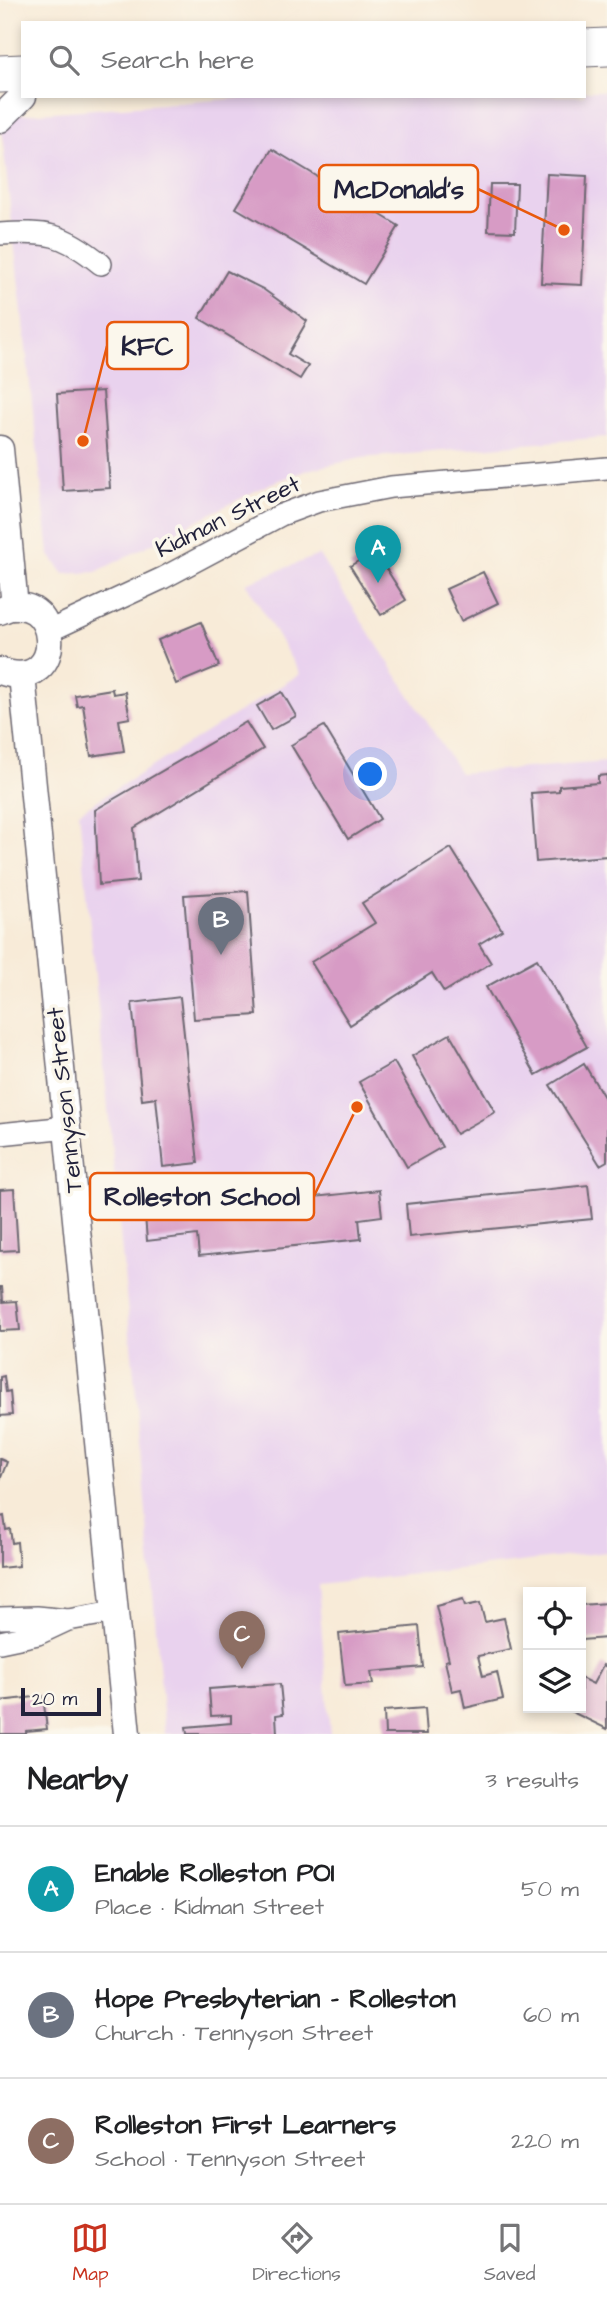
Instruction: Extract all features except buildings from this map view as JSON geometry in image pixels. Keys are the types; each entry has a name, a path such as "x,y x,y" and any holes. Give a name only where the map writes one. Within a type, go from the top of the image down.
{"highway":[{"path":"586,48 607,47"},
{"path":"0,74 21,73"}],"street":[{"path":"0,119 21,98"},
{"path":"0,234 49,233 83,249 101,264"},
{"path":"0,449 7,609 26,608 36,612 49,631 51,642 42,664 33,671 11,673"},
{"name":"Kidman Street","path":"49,631 163,578 281,515 320,501 391,487 607,468"},
{"name":"Tennyson Street","path":"11,673 68,1127 127,1734"},
{"path":"0,1134 68,1127"},
{"path":"0,1642 38,1634 68,1620 114,1612"},
{"path":"0,1618 68,1620"}],"shaded area":[{"path":"586,91 607,91 607,437 362,458 311,469 269,484 96,572 64,574 49,554 0,116 244,98 586,98"},
{"path":"319,555 460,773 607,762 607,1552 318,1585 330,1734 165,1734 137,1406 79,812 300,674 246,583"}],"place":[{"name":"McDonald's","path":"564,230"},
{"name":"KFC","path":"83,441"},
{"name":"Enable Rolleston POI","path":"378,583"},
{"name":"Hope Presbyterian - Rolleston","path":"221,955"},
{"name":"Rolleston School","path":"357,1107"},
{"name":"Rolleston First Learners","path":"242,1669"}]}
